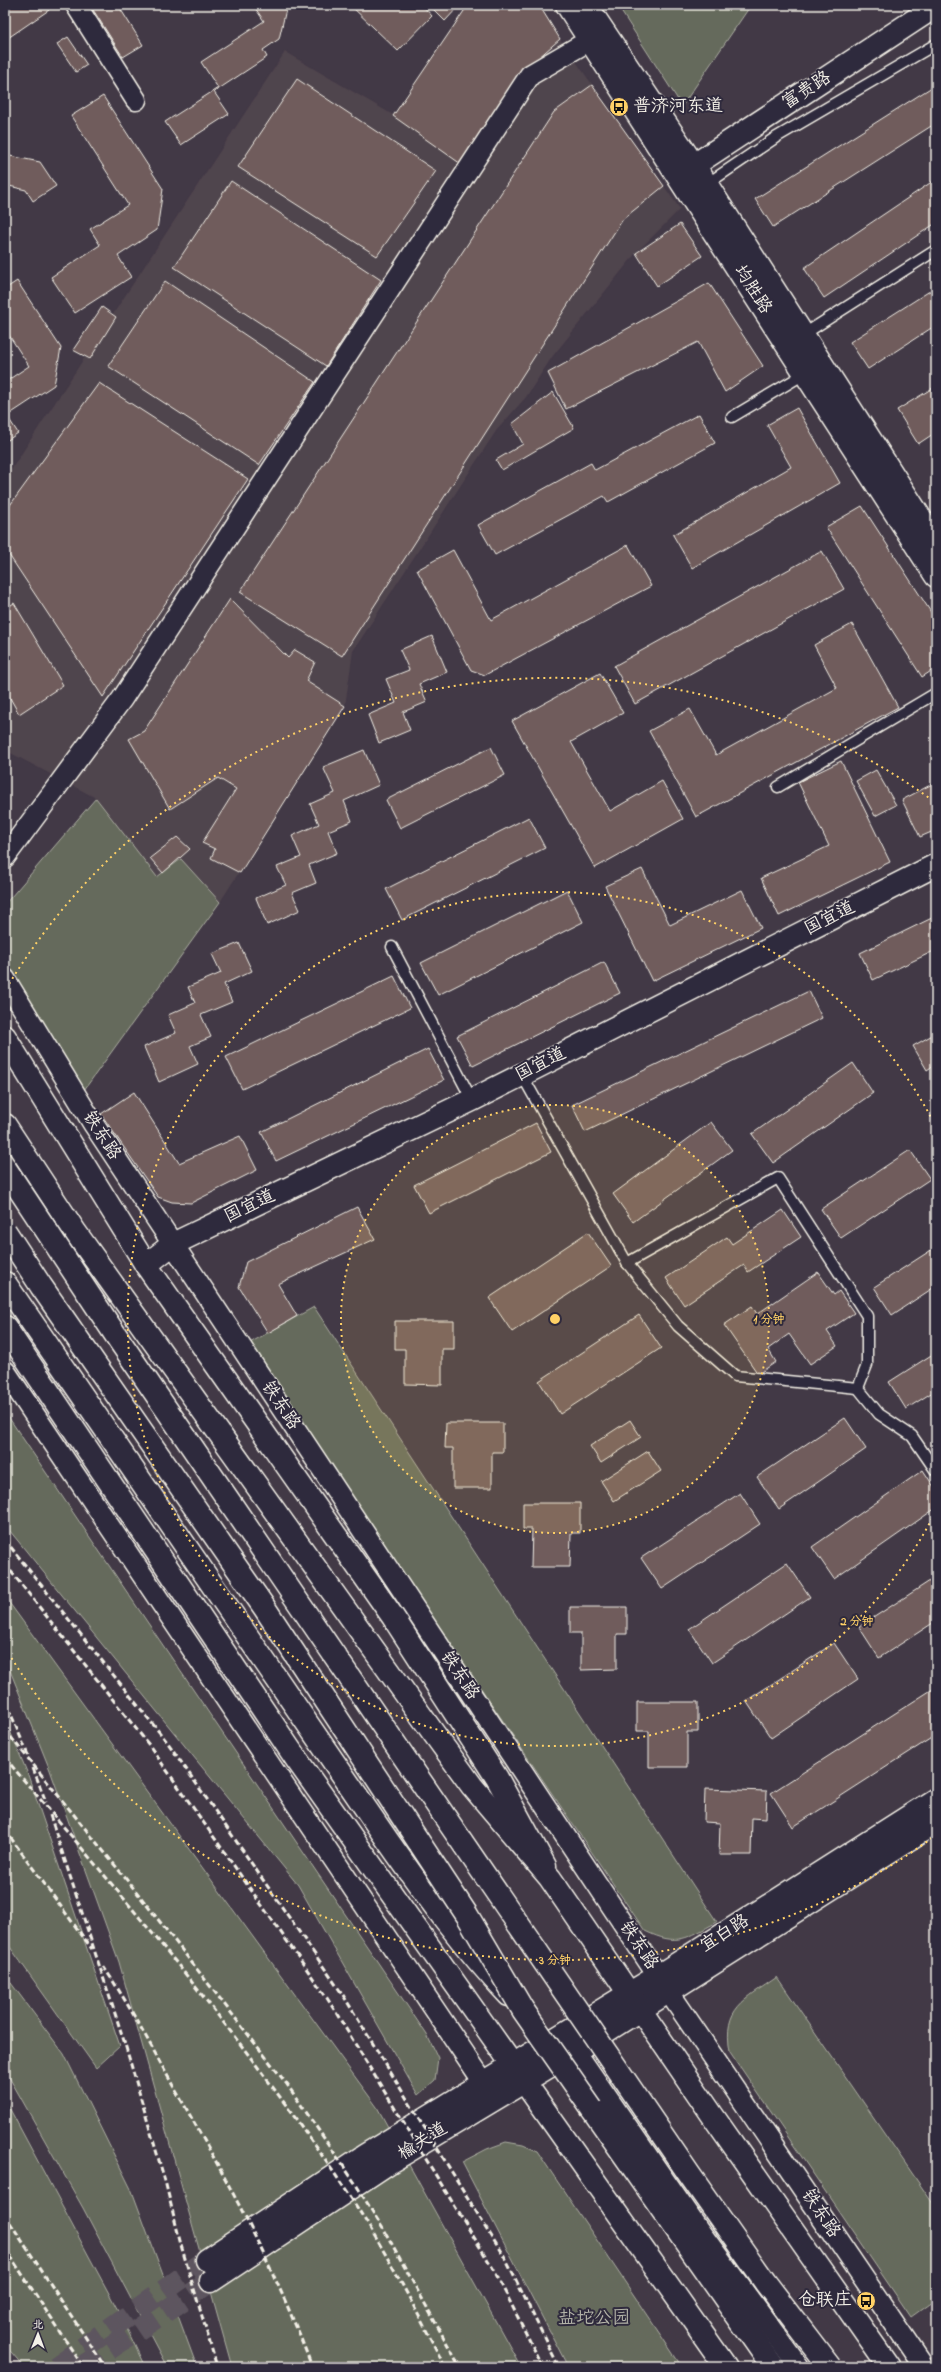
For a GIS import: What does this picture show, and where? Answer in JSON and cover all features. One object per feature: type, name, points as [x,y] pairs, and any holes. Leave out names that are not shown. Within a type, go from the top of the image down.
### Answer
[{"type":"main road","name":"均胜路","points":[[567,5],[590,40],[686,171]]},
{"type":"main road","name":"均胜路","points":[[586,5],[686,171],[795,340],[936,542]]},
{"type":"main road","name":"富贵路","points":[[686,171],[936,6]]},
{"type":"main road","name":"均胜路","points":[[795,340],[806,373],[936,576]]},
{"type":"main road","name":"国宜道","points":[[146,1265],[173,1244],[472,1100],[936,865]]},
{"type":"main road","name":"铁东路","points":[[5,1037],[146,1265],[393,1618],[497,1778],[515,1808],[550,1878],[889,2367]]},
{"type":"main road","points":[[5,1125],[76,1232],[432,1732],[477,1791],[550,1878]]},
{"type":"main road","points":[[5,1168],[124,1346],[684,2168],[765,2282],[830,2367]]},
{"type":"main road","points":[[5,1231],[41,1286],[268,1613],[467,1915],[524,2010],[773,2367]]},
{"type":"main road","points":[[5,1283],[396,1853],[445,1921],[479,1963],[524,2010]]},
{"type":"main road","points":[[5,1327],[297,1760],[726,2367]]},
{"type":"main road","name":"宜白路","points":[[663,1984],[936,1799]]},
{"type":"main road","name":"宜白路","points":[[518,2073],[663,1984],[936,1822]]},
{"type":"main road","name":"榆关道","points":[[207,2260],[364,2156],[489,2090],[518,2073],[575,2051],[635,2001]]},
{"type":"main road","name":"榆关道","points":[[211,2281],[390,2162],[489,2090]]},
{"type":"street","points":[[76,5],[136,100]]},
{"type":"street","points":[[5,857],[122,699],[530,75],[590,40]]},
{"type":"street","name":"铁东路","points":[[5,979],[94,1126],[663,1984],[924,2367]]},
{"type":"street","points":[[5,1371],[489,2090]]},
{"type":"street","points":[[575,2051],[700,2232],[799,2367]]},
{"type":"lane","points":[[698,190],[774,138],[936,44]]},
{"type":"lane","points":[[795,340],[936,250]]},
{"type":"lane","points":[[732,417],[806,373]]},
{"type":"lane","points":[[778,787],[936,693]]},
{"type":"lane","points":[[392,947],[472,1100]]},
{"type":"lane","points":[[522,1074],[627,1263],[678,1326],[735,1376],[858,1388],[879,1414],[912,1436],[936,1470]]},
{"type":"lane","points":[[627,1263],[778,1178],[867,1316],[867,1365],[858,1388]]},
{"type":"shaded area","points":[[468,5],[539,5],[560,39],[680,209],[636,253],[552,357],[526,397],[496,431],[353,651],[345,706],[220,902],[181,859],[157,878],[96,798],[5,750],[5,479],[285,52],[393,115]]},
{"type":"green space","points":[[617,5],[751,5],[682,106]]},
{"type":"green space","points":[[96,798],[157,877],[181,859],[220,902],[84,1090],[5,968],[5,904]]},
{"type":"green space","points":[[314,1307],[717,1922],[690,1936],[674,1939],[666,1939],[645,1931],[248,1344]]},
{"type":"green space","points":[[5,1412],[427,2035],[438,2058],[435,2080],[418,2095],[298,1885],[5,1525]]},
{"type":"green space","points":[[5,1597],[377,2107],[521,2367],[232,2367],[119,1962],[50,1770],[5,1658]]},
{"type":"green space","points":[[5,1719],[27,1772],[120,2046],[96,2068],[5,1940]]},
{"type":"green space","points":[[5,1975],[64,2054],[132,2191],[197,2367],[167,2367],[83,2208],[5,2070]]},
{"type":"green space","points":[[777,1977],[936,2208],[936,2299],[911,2317],[730,2052],[728,2037],[729,2025],[738,2006]]},
{"type":"green space","points":[[5,2100],[120,2314],[145,2367],[24,2367],[5,2345]]},
{"type":"green space","name":"盐坨公园","points":[[506,2142],[523,2145],[537,2151],[682,2367],[568,2367],[462,2162],[487,2149]]},
{"type":"building","points":[[5,5],[46,5],[49,10],[5,40]]},
{"type":"building","points":[[90,5],[118,5],[143,45],[123,57]]},
{"type":"building","points":[[253,5],[287,5],[279,39],[263,50],[267,57],[214,92],[229,114],[181,145],[165,122],[218,88],[201,62],[264,21]]},
{"type":"building","points":[[350,5],[422,5],[432,16],[398,51]]},
{"type":"building","points":[[429,5],[456,5],[458,7],[445,21]]},
{"type":"building","points":[[468,5],[539,5],[560,39],[521,73],[461,164],[393,116]]},
{"type":"building","points":[[68,37],[87,65],[76,72],[57,44]]},
{"type":"building","points":[[297,79],[436,171],[377,256],[238,167]]},
{"type":"building","points":[[592,85],[664,186],[623,219],[342,656],[240,592],[554,112]]},
{"type":"building","points":[[932,87],[936,92],[936,123],[773,227],[755,199]]},
{"type":"building","points":[[103,96],[163,189],[157,230],[118,256],[131,277],[75,313],[51,277],[100,245],[90,229],[128,205],[71,116]]},
{"type":"building","points":[[5,155],[40,162],[56,186],[33,201],[26,190],[5,185]]},
{"type":"building","points":[[936,179],[936,223],[824,298],[804,268]]},
{"type":"building","points":[[231,181],[381,280],[326,366],[174,267]]},
{"type":"building","points":[[680,224],[702,256],[657,286],[636,253]]},
{"type":"building","points":[[17,281],[61,348],[54,385],[7,416],[18,433],[5,442],[5,413],[9,410],[5,403],[5,382],[29,366],[5,329],[5,289]]},
{"type":"building","points":[[165,281],[315,382],[259,465],[108,366]]},
{"type":"building","points":[[709,283],[763,366],[725,392],[698,342],[566,409],[548,373]]},
{"type":"building","points":[[936,287],[936,325],[868,369],[850,342]]},
{"type":"building","points":[[102,307],[116,317],[90,359],[73,350]]},
{"type":"building","points":[[99,383],[248,479],[103,697],[5,549],[5,512]]},
{"type":"building","points":[[936,386],[936,432],[918,444],[897,410]]},
{"type":"building","points":[[553,392],[574,428],[502,470],[496,460],[523,444],[512,424]]},
{"type":"building","points":[[797,408],[840,483],[692,568],[673,535],[791,467],[767,425]]},
{"type":"building","points":[[699,414],[715,443],[608,502],[604,496],[495,555],[478,525],[591,463],[595,470]]},
{"type":"building","points":[[862,506],[936,620],[936,668],[922,677],[826,527]]},
{"type":"building","points":[[628,545],[651,586],[485,675],[471,670],[417,570],[453,550],[491,620]]},
{"type":"building","points":[[822,551],[844,589],[635,704],[614,666]]},
{"type":"building","points":[[230,599],[288,658],[295,650],[315,662],[306,681],[345,706],[240,873],[211,858],[215,849],[202,843],[236,789],[218,778],[170,809],[129,739],[144,731]]},
{"type":"building","points":[[14,603],[63,685],[19,714],[5,689],[5,609]]},
{"type":"building","points":[[852,624],[898,707],[696,817],[649,731],[690,709],[716,755],[837,688],[814,645]]},
{"type":"building","points":[[432,636],[447,672],[419,684],[427,702],[403,712],[410,730],[379,743],[368,715],[396,703],[386,679],[409,670],[400,650]]},
{"type":"building","points":[[600,673],[623,713],[571,742],[610,811],[662,781],[683,819],[595,868],[512,721]]},
{"type":"building","points":[[491,747],[505,775],[400,828],[386,800]]},
{"type":"building","points":[[364,750],[379,785],[344,801],[352,821],[328,831],[337,853],[309,865],[316,883],[292,893],[300,910],[267,925],[256,898],[286,885],[277,867],[301,857],[292,836],[319,824],[310,804],[335,793],[323,767]]},
{"type":"building","points":[[841,761],[890,862],[779,916],[761,878],[829,846],[798,782]]},
{"type":"building","points":[[876,770],[896,805],[875,816],[856,781]]},
{"type":"building","points":[[936,782],[936,830],[920,837],[902,800]]},
{"type":"building","points":[[529,817],[545,848],[402,920],[386,889]]},
{"type":"building","points":[[177,837],[190,849],[163,873],[150,858]]},
{"type":"building","points":[[642,869],[670,925],[742,890],[761,928],[652,981],[605,886]]},
{"type":"building","points":[[567,890],[583,922],[438,995],[421,963]]},
{"type":"building","points":[[936,916],[936,950],[873,980],[860,953]]},
{"type":"building","points":[[239,943],[252,971],[224,984],[232,1002],[201,1015],[211,1037],[190,1046],[198,1064],[159,1082],[144,1047],[176,1033],[168,1015],[195,1003],[188,987],[221,973],[212,954]]},
{"type":"building","points":[[604,962],[620,993],[473,1066],[457,1036]]},
{"type":"building","points":[[394,976],[410,1008],[242,1089],[226,1057]]},
{"type":"building","points":[[809,991],[822,1018],[585,1132],[572,1105]]},
{"type":"building","points":[[936,1033],[936,1064],[927,1070],[913,1046]]},
{"type":"building","points":[[428,1049],[444,1080],[276,1161],[261,1132]]},
{"type":"building","points":[[853,1063],[873,1093],[773,1163],[752,1134]]},
{"type":"building","points":[[134,1092],[179,1163],[240,1136],[257,1170],[191,1203],[172,1202],[158,1197],[101,1114]]},
{"type":"building","points":[[711,1122],[732,1150],[633,1222],[613,1194]]},
{"type":"building","points":[[536,1123],[551,1152],[429,1213],[414,1185]]},
{"type":"building","points":[[910,1150],[930,1179],[841,1238],[821,1209]]},
{"type":"building","points":[[357,1207],[375,1239],[278,1284],[297,1316],[268,1333],[239,1287],[246,1262]]},
{"type":"building","points":[[783,1210],[801,1237],[748,1272],[744,1265],[684,1305],[666,1278],[727,1237],[732,1244]]},
{"type":"building","points":[[588,1232],[611,1266],[512,1332],[489,1298]]},
{"type":"building","points":[[936,1247],[936,1286],[892,1315],[874,1287]]},
{"type":"building","points":[[818,1272],[834,1295],[839,1291],[854,1313],[827,1331],[837,1346],[810,1364],[789,1334],[768,1349],[776,1362],[758,1374],[724,1325],[752,1306],[757,1314]]},
{"type":"building","points":[[639,1315],[661,1348],[560,1414],[539,1381]]},
{"type":"building","points":[[395,1321],[454,1321],[454,1349],[442,1349],[442,1385],[405,1384],[405,1349],[395,1349]]},
{"type":"building","points":[[936,1352],[936,1390],[906,1409],[889,1382]]},
{"type":"building","points":[[845,1418],[866,1449],[779,1509],[757,1477]]},
{"type":"building","points":[[630,1420],[641,1437],[601,1463],[590,1446]]},
{"type":"building","points":[[446,1423],[503,1423],[503,1452],[492,1452],[492,1488],[453,1488],[453,1448],[445,1448]]},
{"type":"building","points":[[648,1451],[661,1471],[614,1501],[601,1481]]},
{"type":"building","points":[[923,1470],[936,1490],[936,1508],[834,1579],[812,1547]]},
{"type":"building","points":[[740,1493],[760,1524],[662,1589],[641,1558]]},
{"type":"building","points":[[523,1503],[580,1503],[580,1533],[571,1533],[570,1567],[531,1567],[532,1529],[523,1529]]},
{"type":"building","points":[[787,1563],[810,1597],[712,1663],[689,1629]]},
{"type":"building","points":[[936,1577],[936,1621],[879,1658],[859,1627]]},
{"type":"building","points":[[570,1607],[627,1607],[627,1634],[617,1634],[617,1669],[581,1670],[581,1633],[570,1633]]},
{"type":"building","points":[[834,1643],[858,1679],[771,1738],[746,1701]]},
{"type":"building","points":[[936,1687],[936,1735],[793,1827],[771,1793]]},
{"type":"building","points":[[637,1702],[698,1702],[698,1732],[687,1732],[687,1767],[649,1767],[649,1731],[637,1731]]},
{"type":"building","points":[[705,1789],[767,1791],[766,1819],[752,1818],[751,1855],[719,1855],[720,1823],[704,1822]]},
{"type":"tunnel","points":[[56,2367],[207,2260]]},
{"type":"tunnel","points":[[82,2367],[211,2281]]},
{"type":"railway","points":[[5,1540],[168,1743],[343,1995],[506,2260],[559,2367]]},
{"type":"railway","points":[[5,1564],[149,1745],[327,1998],[494,2270],[543,2367]]},
{"type":"railway","points":[[5,1700],[28,1755]]},
{"type":"railway","points":[[5,1730],[135,1890],[286,2083],[355,2183],[388,2237],[460,2367]]},
{"type":"railway","points":[[5,1758],[138,1915],[224,2023],[306,2133],[359,2210],[410,2299],[445,2367]]},
{"type":"railway","points":[[33,1768],[46,1802]]},
{"type":"railway","points":[[50,1815],[125,2044],[165,2181],[181,2245],[217,2367]]},
{"type":"railway","points":[[5,1830],[92,1949]]},
{"type":"railway","points":[[103,1966],[139,2024],[230,2187],[282,2294],[312,2367]]},
{"type":"railway","points":[[5,2215],[105,2367]]},
{"type":"railway","points":[[5,2248],[83,2367]]},
{"type":"place","name":"普济河东道","points":[[619,107]]},
{"type":"place","name":"仓联庄","points":[[866,2301]]}]
